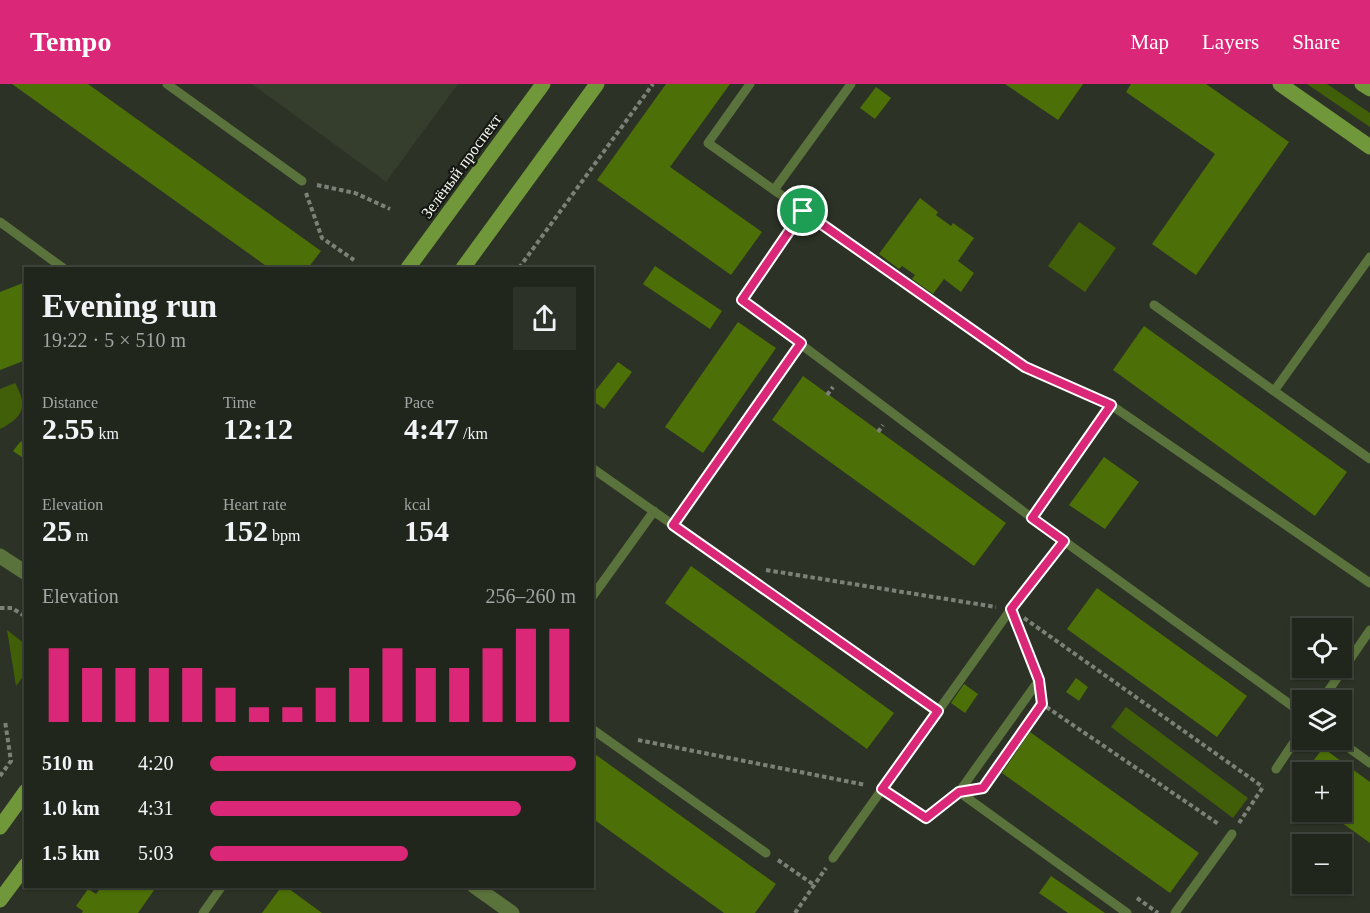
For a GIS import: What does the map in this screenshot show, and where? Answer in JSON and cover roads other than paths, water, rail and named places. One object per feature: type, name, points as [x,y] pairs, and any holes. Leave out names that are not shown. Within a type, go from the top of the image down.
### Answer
[{"type":"main road","name":"Зелёный проспект","points":[[409,267],[543,84]]},
{"type":"main road","points":[[463,267],[597,84]]},
{"type":"main road","points":[[1280,84],[1370,147]]},
{"type":"main road","points":[[1362,84],[1370,89]]},
{"type":"main road","points":[[0,827],[24,794]]},
{"type":"main road","points":[[0,900],[24,868]]},
{"type":"street","points":[[0,556],[24,572]]},
{"type":"street","points":[[477,888],[512,913]]},
{"type":"lane","points":[[167,84],[302,181]]},
{"type":"lane","points":[[750,84],[708,143],[1025,367],[1111,405],[1370,583]]},
{"type":"lane","points":[[774,190],[851,84]]},
{"type":"lane","points":[[803,211],[742,300],[1032,518],[1292,706]]},
{"type":"lane","points":[[0,222],[62,267]]},
{"type":"lane","points":[[1274,392],[1370,257]]},
{"type":"lane","points":[[1154,305],[1370,459]]},
{"type":"lane","points":[[673,525],[801,343]]},
{"type":"lane","points":[[1032,518],[1111,405]]},
{"type":"lane","points":[[594,469],[938,711]]},
{"type":"lane","points":[[594,594],[654,511]]},
{"type":"lane","points":[[833,858],[1011,609],[1064,541]]},
{"type":"lane","points":[[1329,690],[1370,630]]},
{"type":"lane","points":[[1039,680],[959,792],[1127,913]]},
{"type":"lane","points":[[594,730],[766,853]]},
{"type":"lane","points":[[1276,769],[1292,745]]},
{"type":"lane","points":[[1352,750],[1370,762]]},
{"type":"lane","points":[[1175,913],[1232,834]]},
{"type":"lane","points":[[203,913],[221,888]]}]
